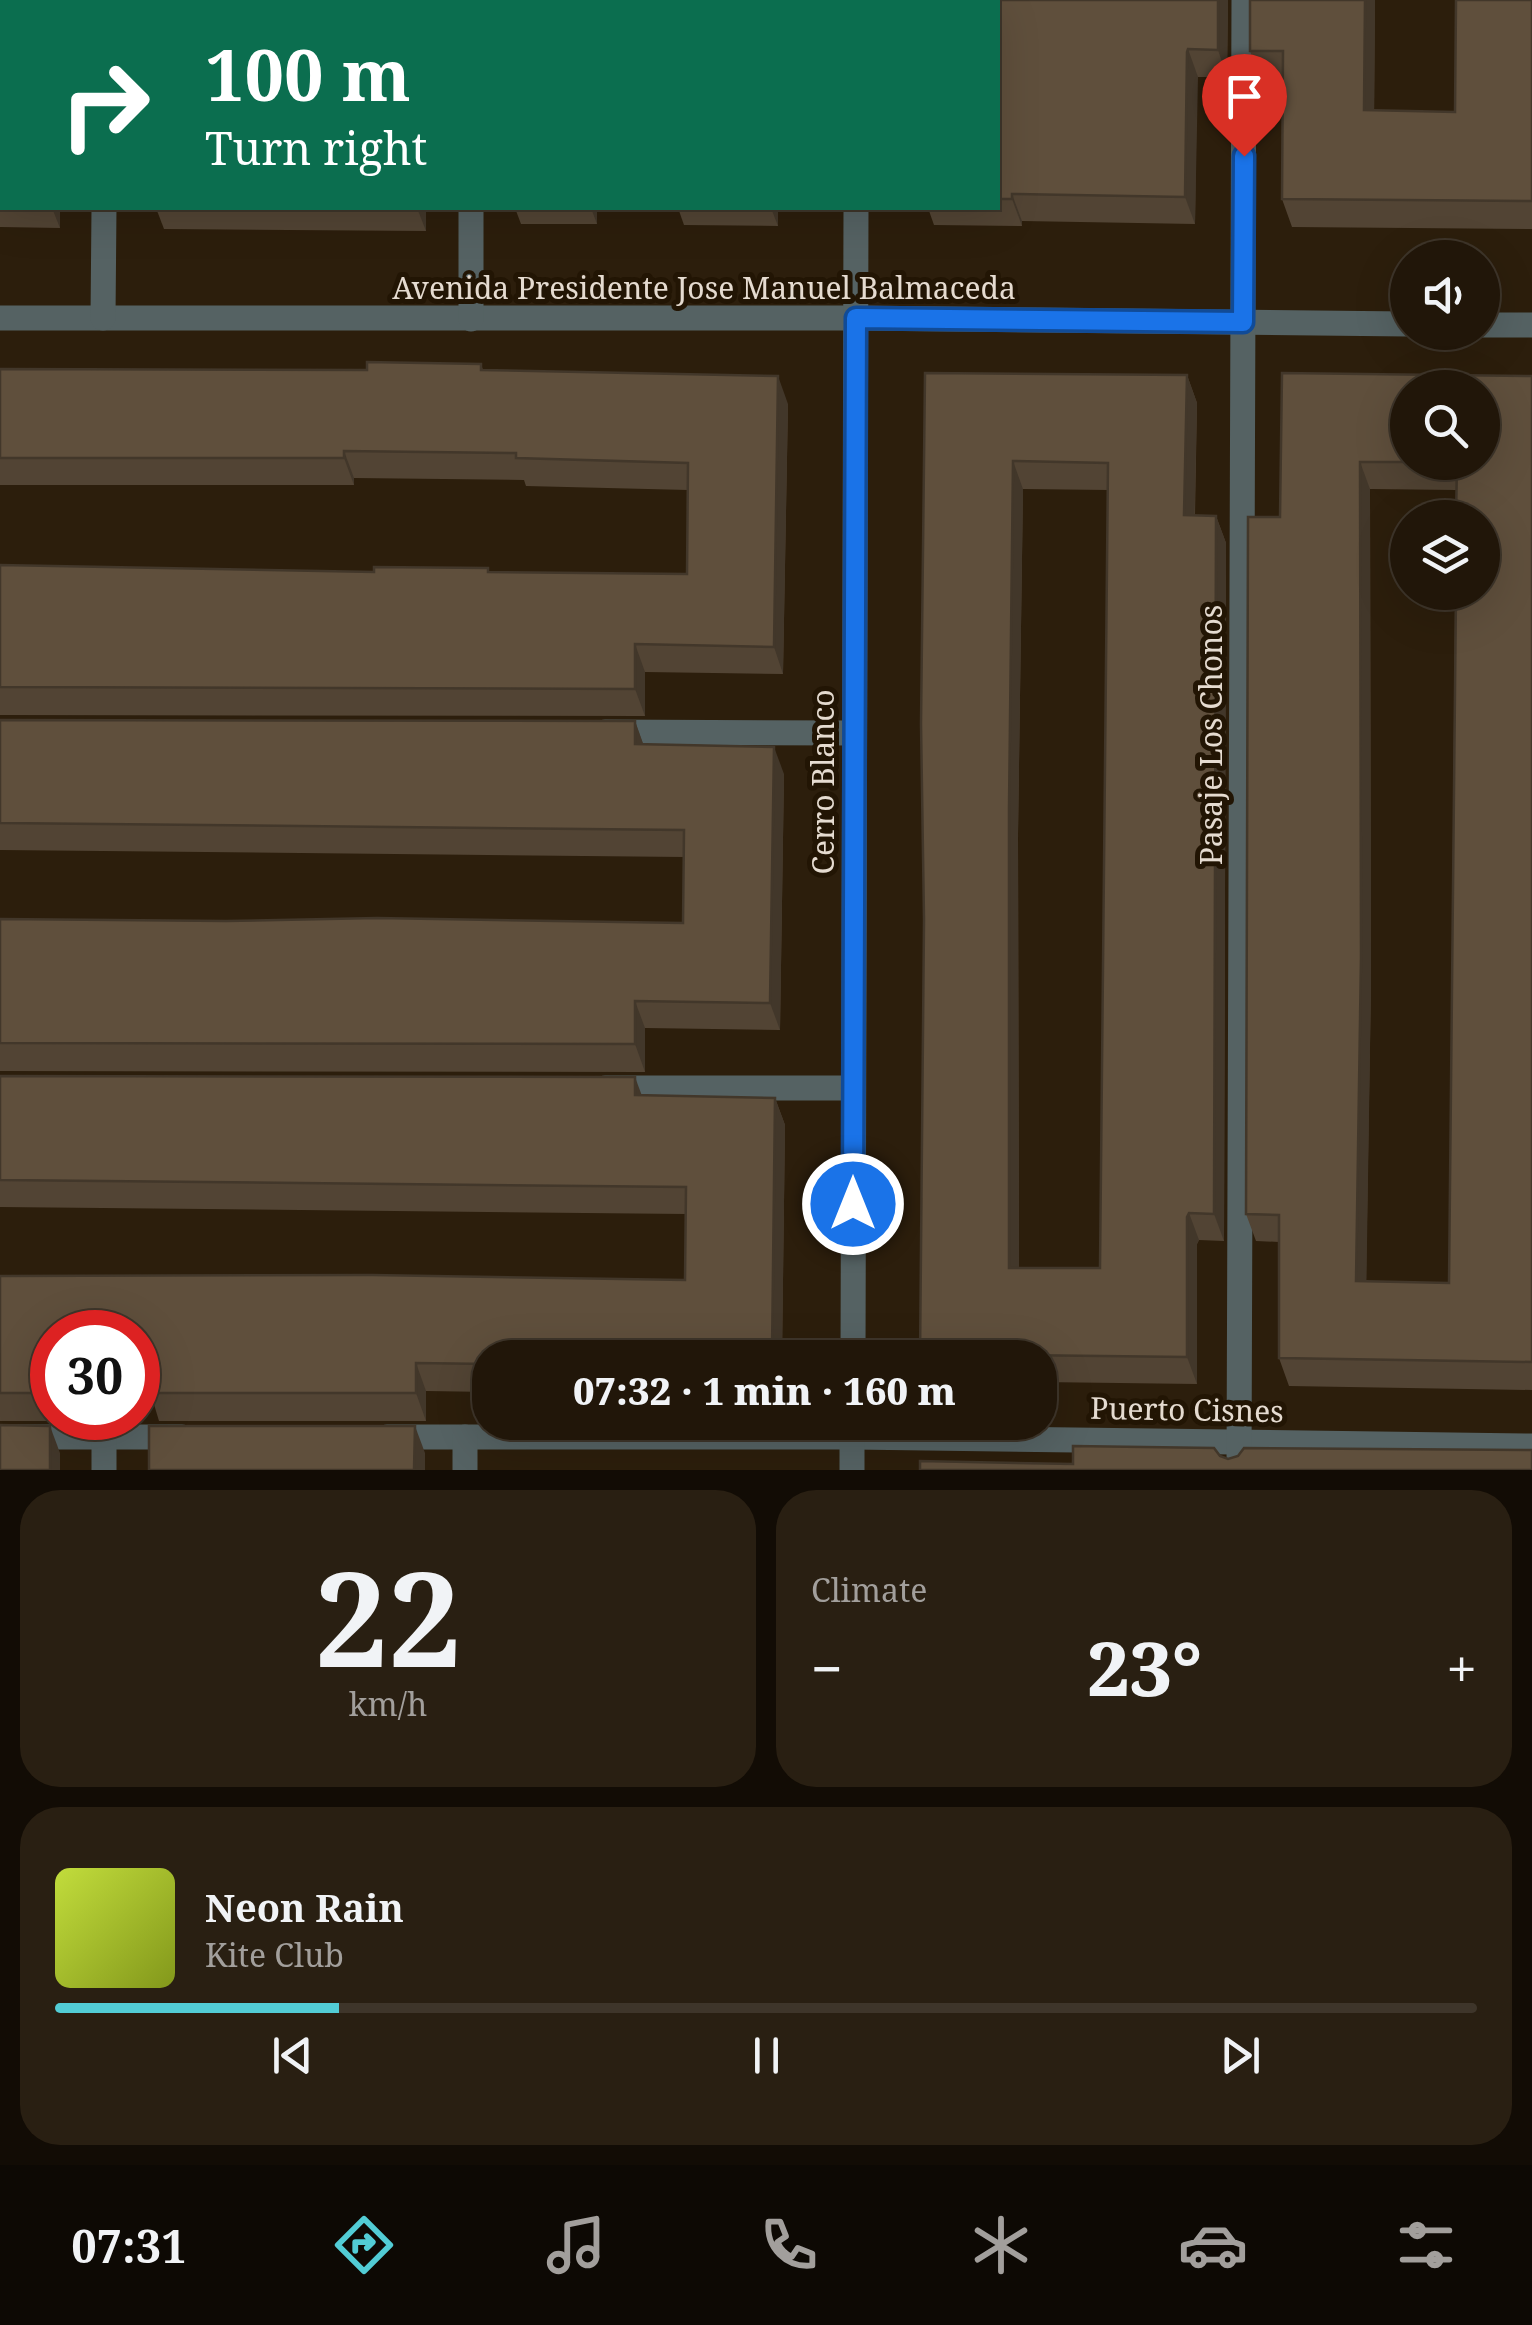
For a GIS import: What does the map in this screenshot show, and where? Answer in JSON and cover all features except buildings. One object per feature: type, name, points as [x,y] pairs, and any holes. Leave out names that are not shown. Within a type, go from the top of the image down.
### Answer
[{"type":"street","name":"Pasaje Los Chonos","points":[[1239,1470],[1244,0]]},
{"type":"street","points":[[103,318],[104,210]]},
{"type":"street","points":[[471,210],[471,318]]},
{"type":"street","name":"Cerro Blanco","points":[[852,1340],[856,210]]},
{"type":"street","name":"Avenida Presidente Jose Manuel Balmaceda","points":[[0,318],[856,318],[1390,324]]},
{"type":"street","points":[[1500,325],[1532,326]]},
{"type":"street","points":[[570,732],[854,733]]},
{"type":"street","points":[[586,1088],[854,1088]]},
{"type":"street","points":[[0,1437],[30,1437]]},
{"type":"street","points":[[160,1437],[198,1437]]},
{"type":"street","name":"Puerto Cisnes","points":[[370,1437],[472,1437]]},
{"type":"street","points":[[465,1437],[465,1470]]},
{"type":"street","name":"Puerto Cisnes","points":[[1057,1437],[1532,1446]]},
{"type":"street","points":[[104,1440],[104,1470]]},
{"type":"street","points":[[852,1440],[852,1470]]},
{"type":"route","points":[[853,1204],[856,318],[1243,322],[1244,156]]}]
